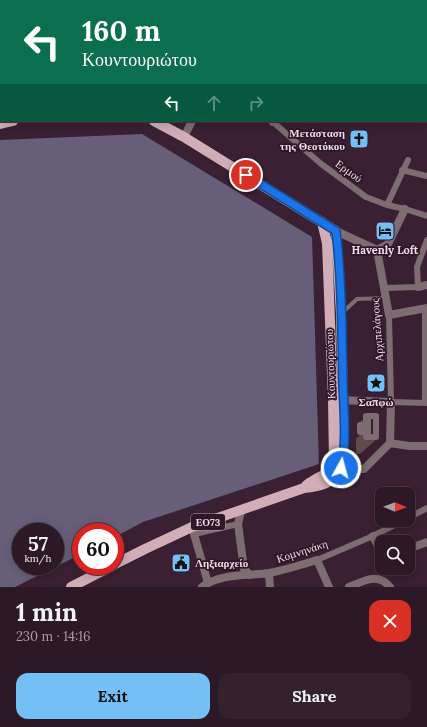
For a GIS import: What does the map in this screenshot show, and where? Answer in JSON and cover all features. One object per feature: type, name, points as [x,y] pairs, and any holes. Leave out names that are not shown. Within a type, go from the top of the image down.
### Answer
[{"type":"main road","points":[[156,122],[184,137],[336,231]]},
{"type":"main road","name":"Κουντουριώτου","points":[[124,560],[145,549],[241,511],[304,488],[323,485],[335,477],[341,468],[344,457],[338,400],[327,242],[322,222]]},
{"type":"main road","name":"Κουντουριώτου","points":[[304,488],[310,482],[325,475],[333,466],[334,461],[341,314],[336,231]]},
{"type":"main road","points":[[71,587],[94,575]]},
{"type":"street","points":[[184,137],[192,122]]},
{"type":"street","name":"Ερμού","points":[[274,122],[320,164],[366,197],[387,205],[427,216]]},
{"type":"street","points":[[387,205],[402,170],[408,160]]},
{"type":"street","points":[[402,170],[427,176]]},
{"type":"street","points":[[336,231],[377,250],[388,244],[405,209]]},
{"type":"street","points":[[418,287],[417,267],[427,240]]},
{"type":"street","name":"Αρχιπελάγους","points":[[377,250],[389,315],[391,402],[390,443]]},
{"type":"street","points":[[385,288],[418,287],[427,284]]},
{"type":"street","points":[[338,400],[426,403],[426,308],[389,315]]},
{"type":"street","points":[[341,468],[364,469],[390,443],[409,446],[427,446]]},
{"type":"street","points":[[415,514],[427,508]]},
{"type":"street","points":[[241,511],[238,524],[244,569],[250,575]]},
{"type":"street","points":[[205,585],[193,531],[238,524]]},
{"type":"street","name":"Κομνηνάκη","points":[[205,585],[228,577],[269,573],[317,560],[390,527]]},
{"type":"street","points":[[373,536],[375,540]]},
{"type":"street","points":[[415,546],[427,542]]},
{"type":"street","points":[[317,560],[329,587]]},
{"type":"street","points":[[269,573],[270,587]]},
{"type":"street","points":[[349,587],[368,578],[375,578],[387,583],[390,587]]},
{"type":"lane","points":[[341,314],[357,299],[386,298]]},
{"type":"shaded area","points":[[142,134],[312,237],[319,464],[143,522],[124,532],[124,523],[72,523],[72,558],[64,562],[64,523],[12,523],[12,575],[39,575],[15,587],[0,587],[0,140]]},
{"type":"shaded area","points":[[364,414],[379,414],[379,423],[376,424],[377,416],[366,416],[368,433],[376,437],[376,428],[379,428],[379,437],[360,454],[356,454],[356,439],[360,435],[361,420],[364,420]]},
{"type":"place","name":"Μετάσταση της Θεοτόκου","points":[[359,139]]},
{"type":"place","name":"Havenly Loft","points":[[385,231]]},
{"type":"place","name":"Σαπφώ","points":[[376,383]]},
{"type":"place","name":"Ληξιαρχείο","points":[[181,563]]},
{"type":"route","points":[[246,175],[336,231],[338,246],[344,412],[344,457],[341,468]]}]
